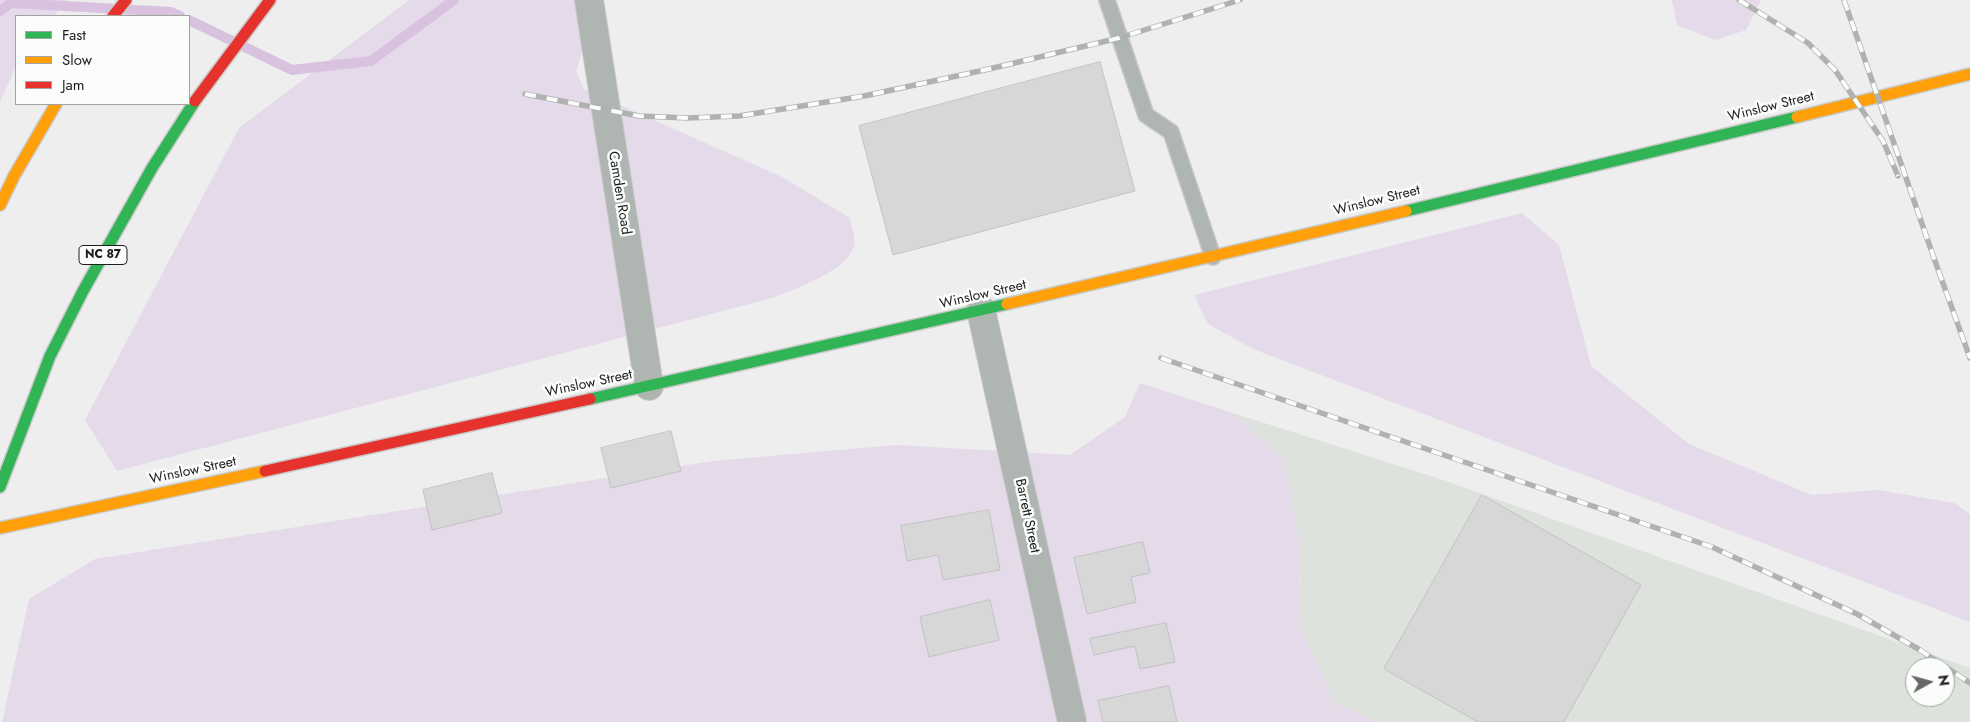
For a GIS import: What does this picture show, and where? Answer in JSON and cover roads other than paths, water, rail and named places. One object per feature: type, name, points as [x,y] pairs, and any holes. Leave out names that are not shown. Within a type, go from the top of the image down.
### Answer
[{"type":"main road","points":[[115,15],[126,0]]},
{"type":"main road","name":"NC 87","points":[[0,487],[50,356],[83,291],[152,168],[202,92],[270,0]]},
{"type":"main road","name":"Winslow Street","points":[[0,528],[649,386],[1213,257],[1970,74]]},
{"type":"main road","points":[[0,205],[14,176],[55,105]]},
{"type":"street","name":"Camden Road","points":[[589,0],[649,386]]},
{"type":"street","name":"Barrett Street","points":[[981,310],[1072,722]]},
{"type":"lane","points":[[1107,0],[1146,115],[1171,132],[1213,257]]},
{"type":"waterway","points":[[190,20],[292,70],[371,61],[454,0]]},
{"type":"waterway","points":[[0,11],[11,3],[171,12],[178,15]]},
{"type":"railway","points":[[525,94],[639,116],[688,118],[739,116],[864,96],[989,69],[1119,38],[1240,0]]},
{"type":"railway","points":[[1739,0],[1808,43],[1835,70],[1883,141],[1898,176]]},
{"type":"railway","points":[[1844,0],[1970,358]]},
{"type":"railway","points":[[1161,358],[1712,547],[1857,614],[1920,650],[1970,683]]}]
